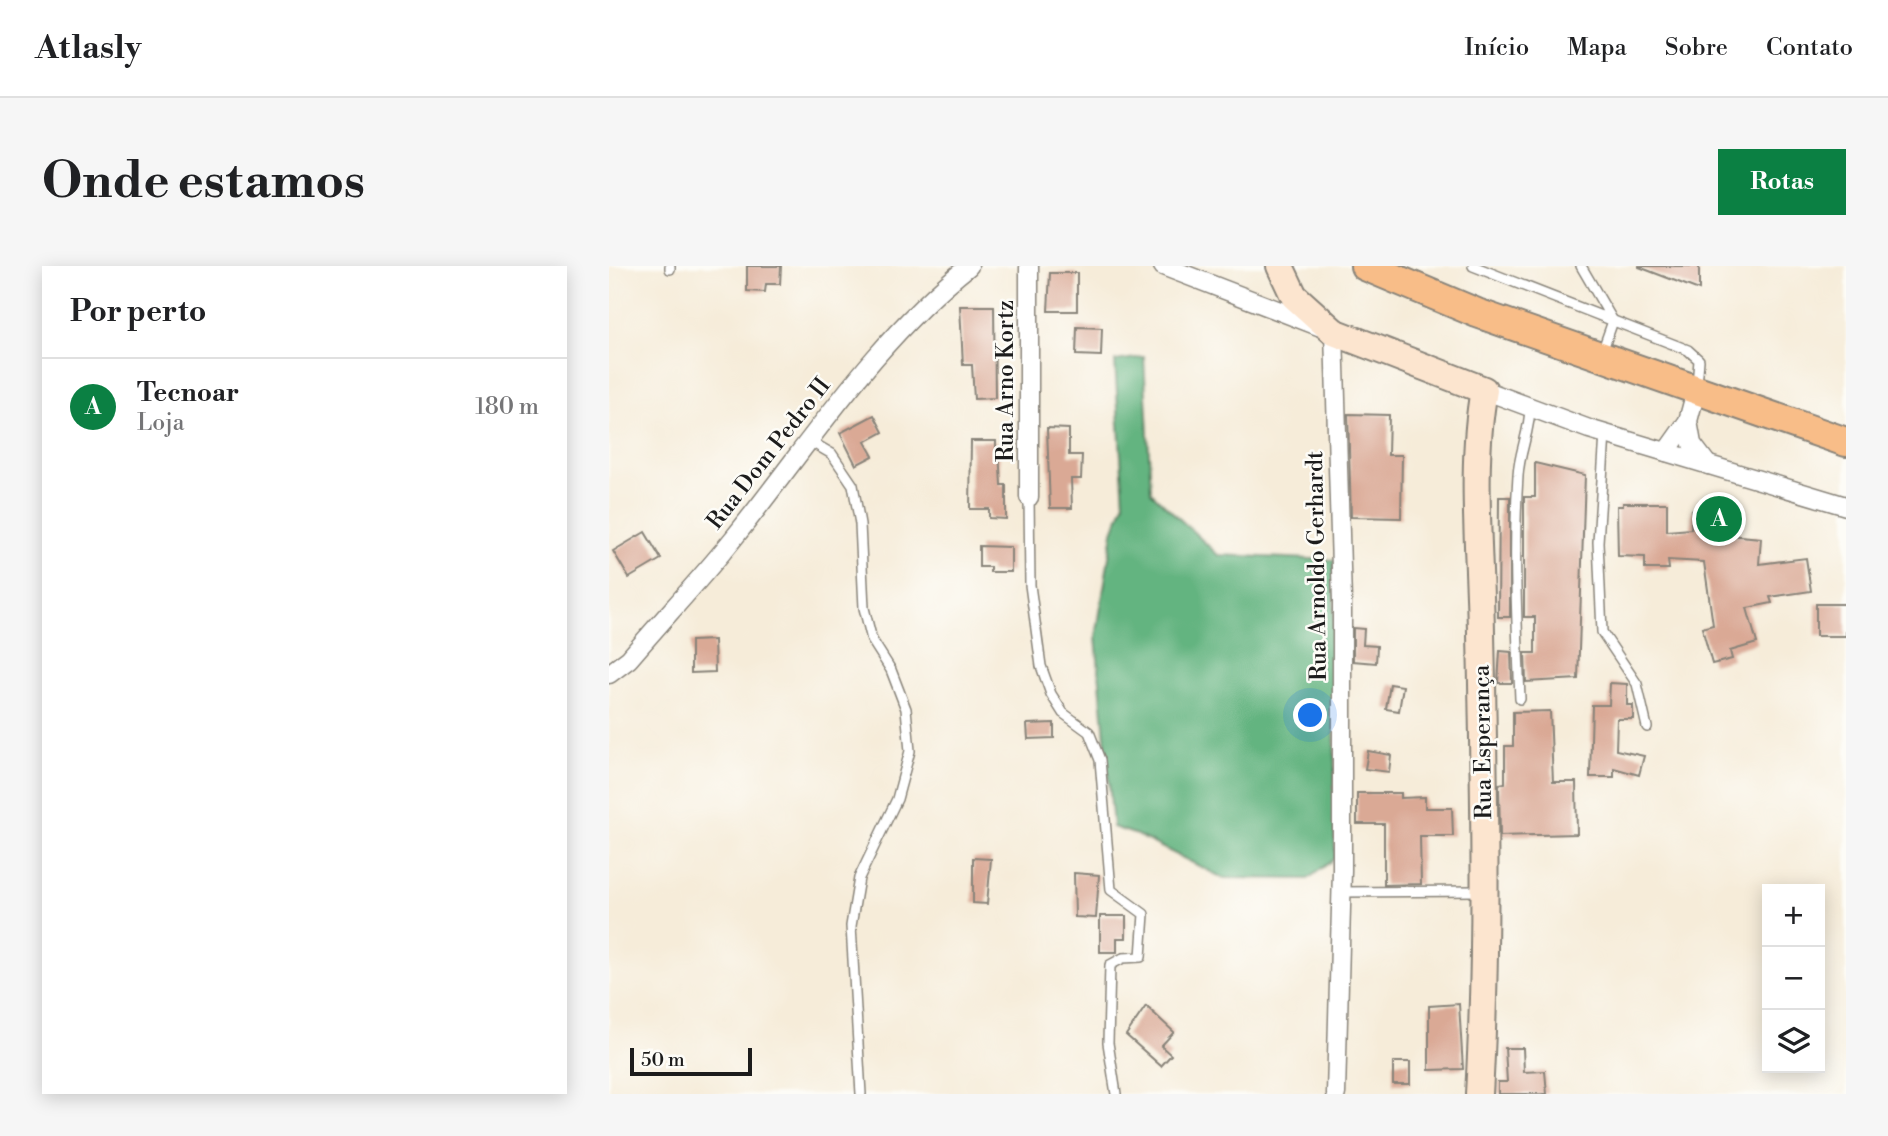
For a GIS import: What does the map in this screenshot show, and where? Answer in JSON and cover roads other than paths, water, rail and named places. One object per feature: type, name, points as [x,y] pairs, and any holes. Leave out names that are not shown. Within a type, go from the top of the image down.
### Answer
[{"type":"main road","points":[[1365,266],[1477,313],[1846,442]]},
{"type":"street","name":"Rua Dom Pedro II","points":[[609,674],[629,659],[733,539],[808,440],[906,321],[969,266]]},
{"type":"street","name":"Rua Arno Kortz","points":[[1029,266],[1029,497]]},
{"type":"street","points":[[1163,266],[1605,434],[1846,506]]},
{"type":"street","points":[[1189,278],[1205,266]]},
{"type":"street","points":[[1280,266],[1294,296],[1335,332]]},
{"type":"street","name":"Rua Arnoldo Gerhardt","points":[[1335,332],[1342,601],[1342,892],[1336,1094]]},
{"type":"street","name":"Rua Esperança","points":[[1479,1094],[1483,891],[1478,526],[1480,415],[1484,390]]},
{"type":"street","points":[[1666,452],[1688,421],[1696,391]]},
{"type":"street","points":[[1688,421],[1692,444],[1708,464]]},
{"type":"lane","points":[[1473,266],[1688,350],[1699,360],[1696,391]]},
{"type":"lane","points":[[1581,266],[1613,321]]},
{"type":"lane","points":[[1600,357],[1613,321]]},
{"type":"lane","points":[[1520,699],[1516,593],[1518,473],[1530,426],[1530,407]]},
{"type":"lane","points":[[1605,434],[1598,542],[1602,632],[1637,684],[1647,727]]},
{"type":"lane","points":[[808,440],[832,454],[853,485],[860,524],[863,608],[872,640],[891,670],[906,709],[910,751],[897,799],[859,878],[851,926],[861,1094]]},
{"type":"lane","points":[[1029,497],[1030,585],[1041,666],[1051,694],[1063,713],[1089,732],[1100,760],[1111,890],[1144,914],[1140,957],[1123,958],[1110,965],[1108,1043],[1117,1094]]},
{"type":"lane","points":[[1342,892],[1483,891]]},
{"type":"place","name":"Tecnoar","points":[[1719,519]]}]
